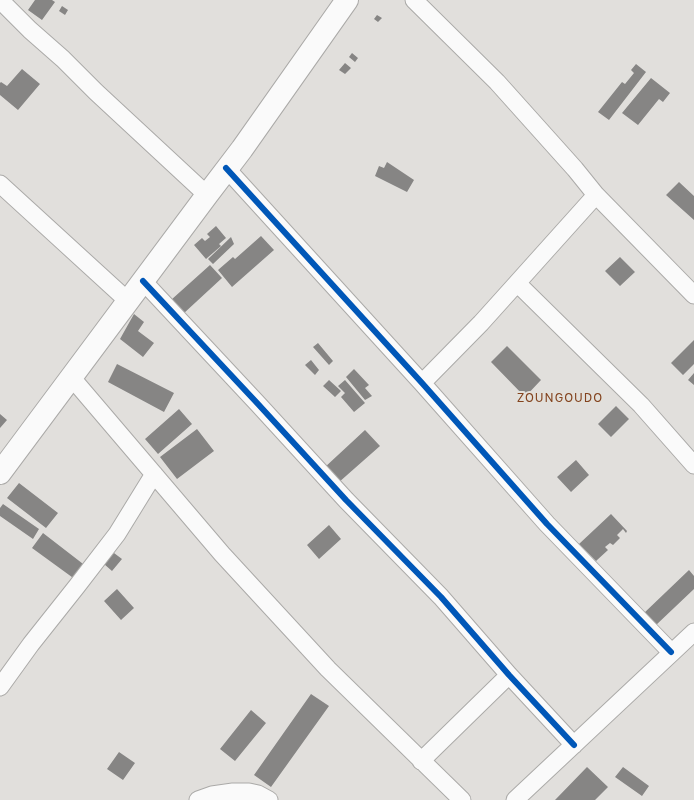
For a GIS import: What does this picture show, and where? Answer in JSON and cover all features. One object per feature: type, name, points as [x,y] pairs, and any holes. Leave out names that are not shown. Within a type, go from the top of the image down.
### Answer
[{"type":"main road","points":[[0,473],[72,378],[226,168],[242,149],[347,0]]},
{"type":"street","points":[[0,0],[30,30],[63,59],[96,92],[207,195]]},
{"type":"street","points":[[414,0],[497,82],[575,169],[596,195],[694,295]]},
{"type":"street","points":[[226,168],[422,382],[547,524],[671,652]]},
{"type":"street","points":[[0,184],[128,301]]},
{"type":"street","points":[[422,382],[518,283],[596,195]]},
{"type":"street","points":[[143,281],[346,500],[440,597],[509,675],[574,744]]},
{"type":"street","points":[[518,283],[641,405],[694,465]]},
{"type":"street","points":[[72,378],[222,554],[328,669],[421,761],[452,797]]},
{"type":"street","points":[[0,687],[31,644],[117,534],[154,474]]},
{"type":"street","points":[[515,800],[694,632]]},
{"type":"street","points":[[421,761],[509,675]]},
{"type":"street","points":[[198,800],[212,795],[233,792],[249,792],[258,794],[268,800]]},
{"type":"building","points":[[35,0],[52,0],[55,2],[42,20],[28,10]]},
{"type":"building","points":[[62,6],[68,10],[65,15],[59,11]]},
{"type":"building","points":[[377,15],[382,18],[378,22],[374,19]]},
{"type":"building","points":[[352,53],[358,58],[355,62],[349,57]]},
{"type":"building","points":[[345,63],[351,68],[345,74],[339,70]]},
{"type":"building","points":[[636,64],[646,72],[609,120],[598,112],[622,82],[625,84],[634,73],[631,70]]},
{"type":"building","points":[[22,69],[40,84],[18,110],[0,95],[0,83],[1,82],[7,86]]},
{"type":"building","points":[[651,78],[670,93],[663,102],[659,99],[638,125],[622,113]]},
{"type":"building","points":[[387,162],[414,180],[407,192],[375,176],[379,166],[384,168]]},
{"type":"building","points":[[679,182],[694,196],[694,220],[666,195]]},
{"type":"building","points":[[216,226],[226,238],[219,244],[221,246],[206,259],[194,245],[202,238],[205,241],[210,237],[207,234]]},
{"type":"building","points":[[261,236],[274,250],[232,287],[218,270],[233,257],[235,259]]},
{"type":"building","points":[[231,237],[234,244],[213,264],[208,259]]},
{"type":"building","points":[[620,257],[635,272],[620,286],[605,271]]},
{"type":"building","points":[[210,265],[222,278],[183,314],[171,300]]},
{"type":"building","points":[[134,314],[144,322],[138,331],[154,343],[143,357],[120,339]]},
{"type":"building","points":[[694,340],[694,364],[683,375],[671,363]]},
{"type":"building","points":[[318,343],[333,361],[329,365],[313,347]]},
{"type":"building","points":[[507,346],[541,380],[525,397],[491,362]]},
{"type":"building","points":[[311,360],[319,370],[315,375],[305,365]]},
{"type":"building","points":[[117,364],[174,393],[164,412],[108,382]]},
{"type":"building","points":[[354,369],[369,385],[365,388],[372,396],[365,400],[346,377]]},
{"type":"building","points":[[694,373],[694,385],[688,380]]},
{"type":"building","points":[[329,380],[341,391],[335,397],[323,386]]},
{"type":"building","points":[[345,380],[365,403],[354,412],[341,397],[345,393],[338,386]]},
{"type":"building","points":[[616,406],[629,419],[611,437],[598,424]]},
{"type":"building","points":[[179,409],[192,424],[158,454],[145,439]]},
{"type":"building","points":[[0,414],[7,420],[0,428]]},
{"type":"building","points":[[197,429],[214,451],[177,479],[160,457]]},
{"type":"building","points":[[365,430],[380,446],[338,483],[324,468]]},
{"type":"building","points":[[576,460],[589,475],[571,492],[557,477]]},
{"type":"building","points":[[19,483],[58,513],[46,528],[7,498]]},
{"type":"building","points":[[3,504],[39,529],[33,539],[0,516],[0,508]]},
{"type":"building","points":[[611,514],[627,531],[626,533],[623,529],[617,535],[620,538],[613,545],[610,543],[605,547],[608,550],[596,561],[579,544]]},
{"type":"building","points":[[329,525],[341,539],[319,559],[307,545]]},
{"type":"building","points":[[43,533],[87,567],[76,580],[32,548]]},
{"type":"building","points":[[114,553],[122,559],[112,571],[104,564]]},
{"type":"building","points":[[689,570],[694,576],[694,589],[655,626],[643,614]]},
{"type":"building","points":[[117,589],[134,608],[121,620],[104,601]]},
{"type":"building","points":[[311,694],[329,706],[271,787],[254,775]]},
{"type":"building","points":[[251,710],[266,723],[235,761],[220,749]]},
{"type":"building","points":[[119,752],[135,763],[123,780],[107,769]]},
{"type":"building","points":[[587,767],[608,787],[595,800],[555,800]]},
{"type":"building","points":[[623,767],[649,786],[642,796],[615,777]]},
{"type":"cycle path","points":[[226,168],[422,383],[547,524],[671,652]]},
{"type":"cycle path","points":[[143,281],[346,500],[441,597],[509,675],[574,745]]},
{"type":"district","name":"ZOUNGOUDO","points":[[560,398]]}]
